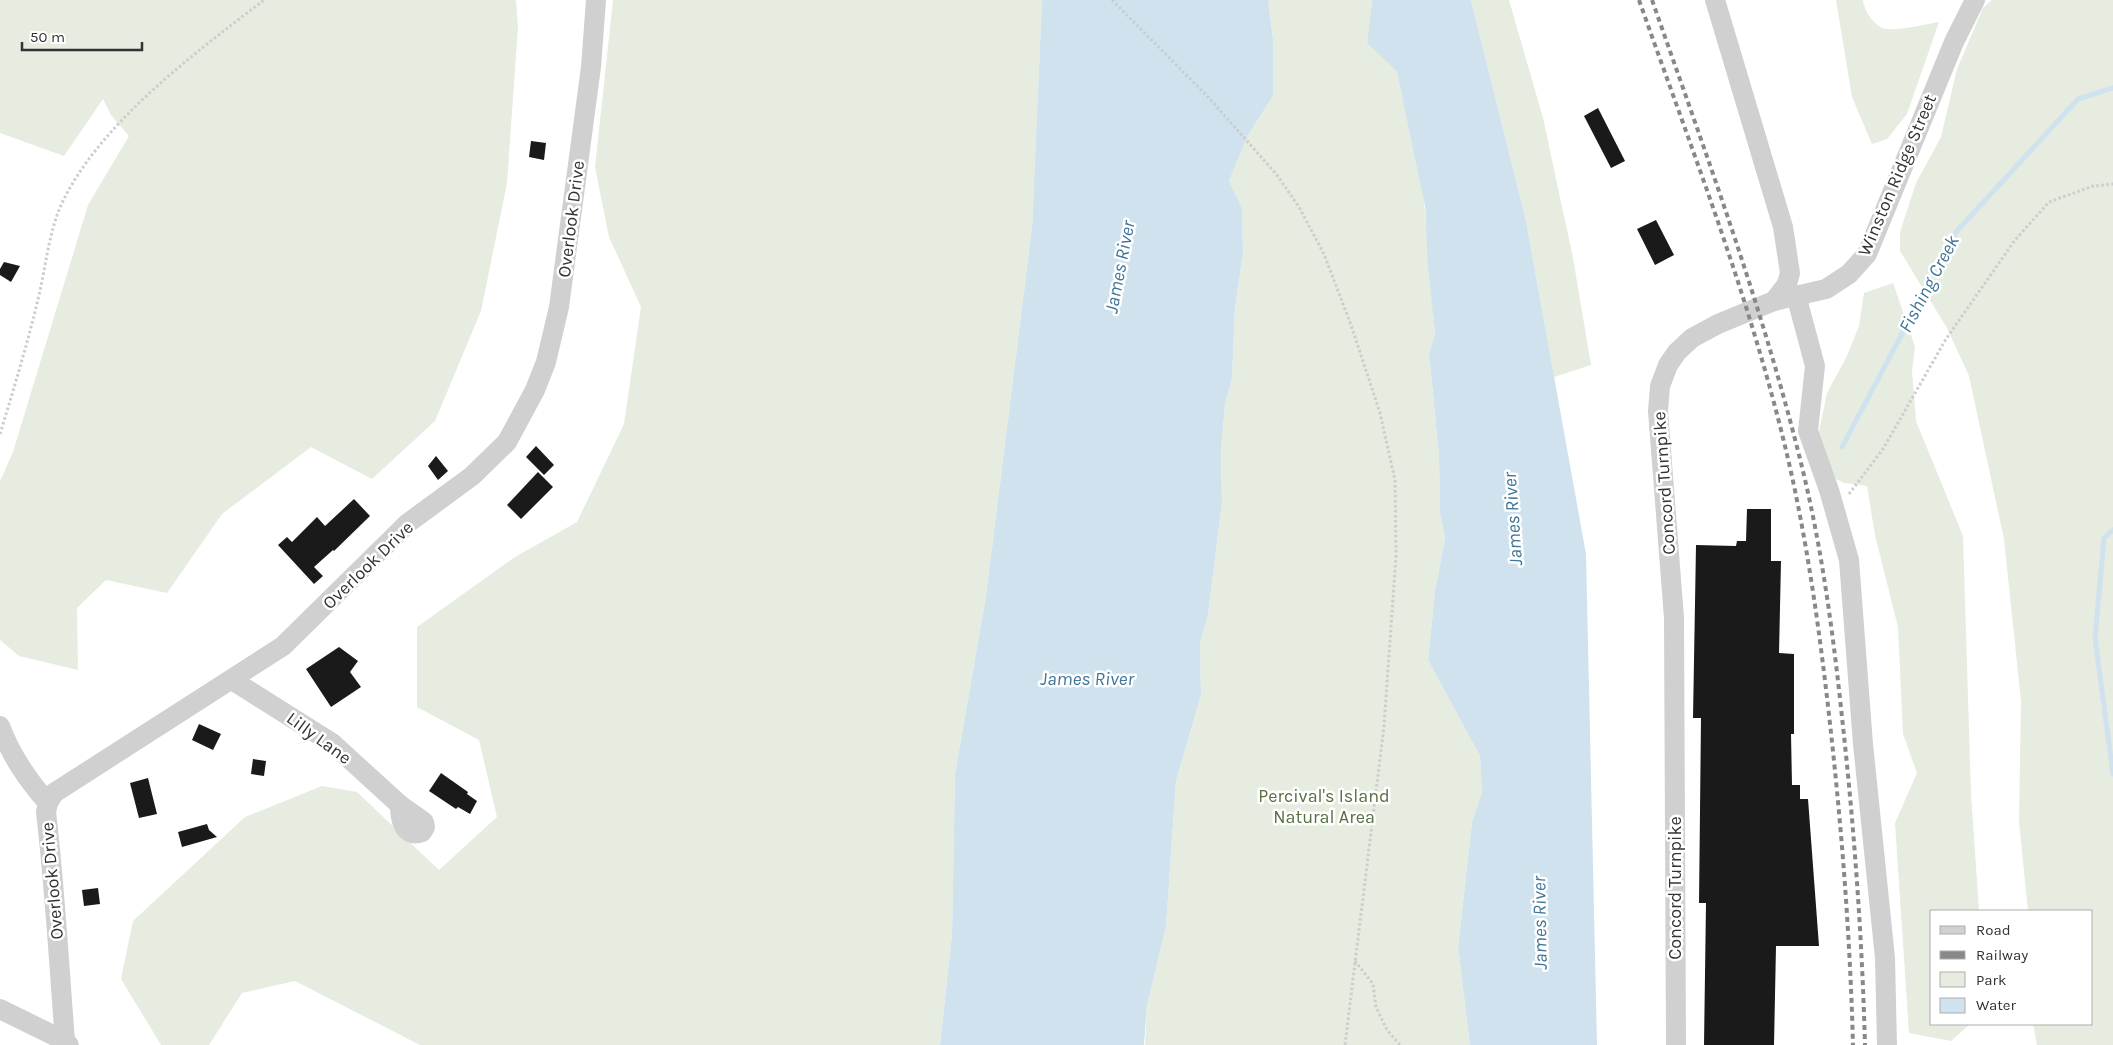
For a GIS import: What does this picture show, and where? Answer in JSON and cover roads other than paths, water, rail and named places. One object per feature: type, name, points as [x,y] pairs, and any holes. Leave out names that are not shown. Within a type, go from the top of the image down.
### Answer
[{"type":"street","name":"Overlook Drive","points":[[67,1043],[56,934],[55,885],[46,812],[48,803],[54,793],[283,646],[408,524],[472,476],[507,442],[522,416],[546,362],[559,307],[592,67],[596,0]]},
{"type":"street","points":[[1715,0],[1783,227],[1790,273],[1786,284],[1774,301]]},
{"type":"street","name":"Winston Ridge Street","points":[[1774,301],[1826,288],[1849,274],[1867,254],[1954,42],[1975,0]]},
{"type":"street","points":[[1796,295],[1815,366],[1808,431],[1849,560],[1863,744],[1885,958],[1887,1045]]},
{"type":"street","name":"Concord Turnpike","points":[[1676,1045],[1674,618],[1658,420],[1660,386],[1668,365],[1677,352],[1692,338],[1718,324],[1774,301]]},
{"type":"street","name":"Lilly Lane","points":[[232,680],[332,743],[400,805]]},
{"type":"street","points":[[0,726],[14,758],[29,782],[48,803]]},
{"type":"street","points":[[0,1009],[67,1043]]},
{"type":"water","name":"James River","points":[[1042,0],[1268,0],[1273,39],[1273,96],[1248,135],[1229,181],[1242,208],[1243,253],[1235,308],[1232,378],[1225,405],[1221,451],[1222,503],[1208,615],[1200,643],[1201,695],[1176,781],[1166,927],[1147,1005],[1144,1045],[940,1045],[952,934],[955,774],[986,596],[1032,228]]},
{"type":"water","name":"James River","points":[[1372,0],[1471,0],[1526,221],[1586,554],[1597,1045],[1470,1045],[1458,947],[1472,822],[1482,792],[1480,756],[1428,660],[1435,591],[1445,538],[1440,513],[1439,456],[1429,353],[1435,334],[1428,266],[1425,206],[1397,72],[1367,43]]},
{"type":"waterway","name":"Fishing Creek","points":[[1842,447],[1956,232],[2078,99],[2113,88]]},
{"type":"waterway","name":"Fishing Creek","points":[[2113,530],[2104,538],[2095,638],[2113,774]]},
{"type":"railway","points":[[1639,0],[1742,293],[1776,412],[1797,501],[1817,618],[1833,748],[1847,918],[1853,1045]]},
{"type":"railway","points":[[1652,0],[1752,290],[1787,408],[1809,498],[1821,560],[1839,686],[1860,922],[1865,1045]]},
{"type":"park label","name":"Percival's Island Natural Area","points":[[1324,806]]}]
